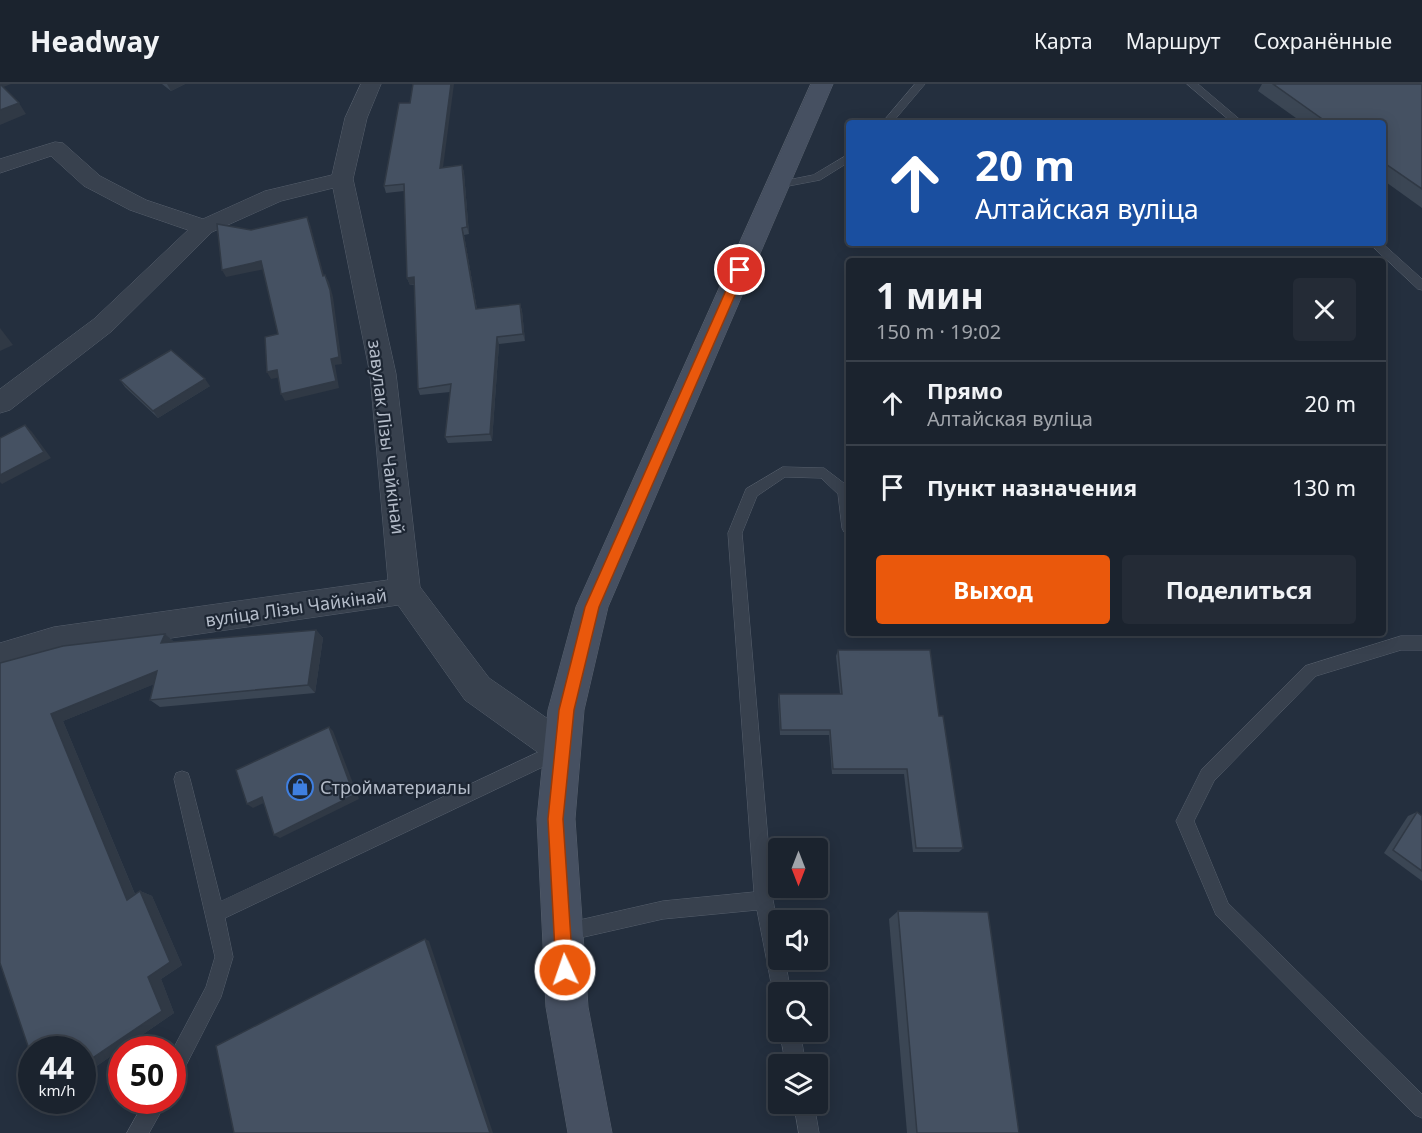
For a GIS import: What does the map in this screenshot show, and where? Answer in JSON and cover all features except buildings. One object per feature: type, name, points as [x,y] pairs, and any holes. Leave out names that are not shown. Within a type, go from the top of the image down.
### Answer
[{"type":"main road","points":[[590,1133],[567,1007],[562,933],[556,819],[566,710],[592,607],[822,84]]},
{"type":"street","name":"завулак Лізы Чайкінай","points":[[371,84],[356,118],[342,179],[383,375],[405,591]]},
{"type":"street","points":[[0,166],[55,148],[92,181],[138,205],[204,227]]},
{"type":"street","points":[[0,403],[103,325],[204,227],[273,196],[342,179]]},
{"type":"street","name":"вуліца Лізы Чайкінай","points":[[0,658],[54,641],[405,591],[477,689],[562,749]]},
{"type":"lane","points":[[890,120],[920,84]]},
{"type":"lane","points":[[1194,84],[1236,120]]},
{"type":"lane","points":[[778,185],[816,178],[846,159]]},
{"type":"lane","points":[[1378,246],[1422,286]]},
{"type":"lane","points":[[780,982],[764,900],[735,533],[751,493],[783,472],[824,473],[845,492],[846,501]]},
{"type":"lane","points":[[1422,643],[1401,643],[1311,671],[1208,775],[1185,821],[1222,909],[1422,1107]]},
{"type":"lane","points":[[215,913],[562,749]]},
{"type":"lane","points":[[182,779],[224,957],[214,990],[186,1045]]},
{"type":"lane","points":[[562,933],[663,910],[764,900]]},
{"type":"lane","points":[[137,1133],[149,1114]]},
{"type":"lane","points":[[806,1114],[809,1133]]},
{"type":"place","name":"Стройматериалы","points":[[300,787]]},
{"type":"route","points":[[565,970],[556,819],[566,710],[592,607],[740,270]]}]
